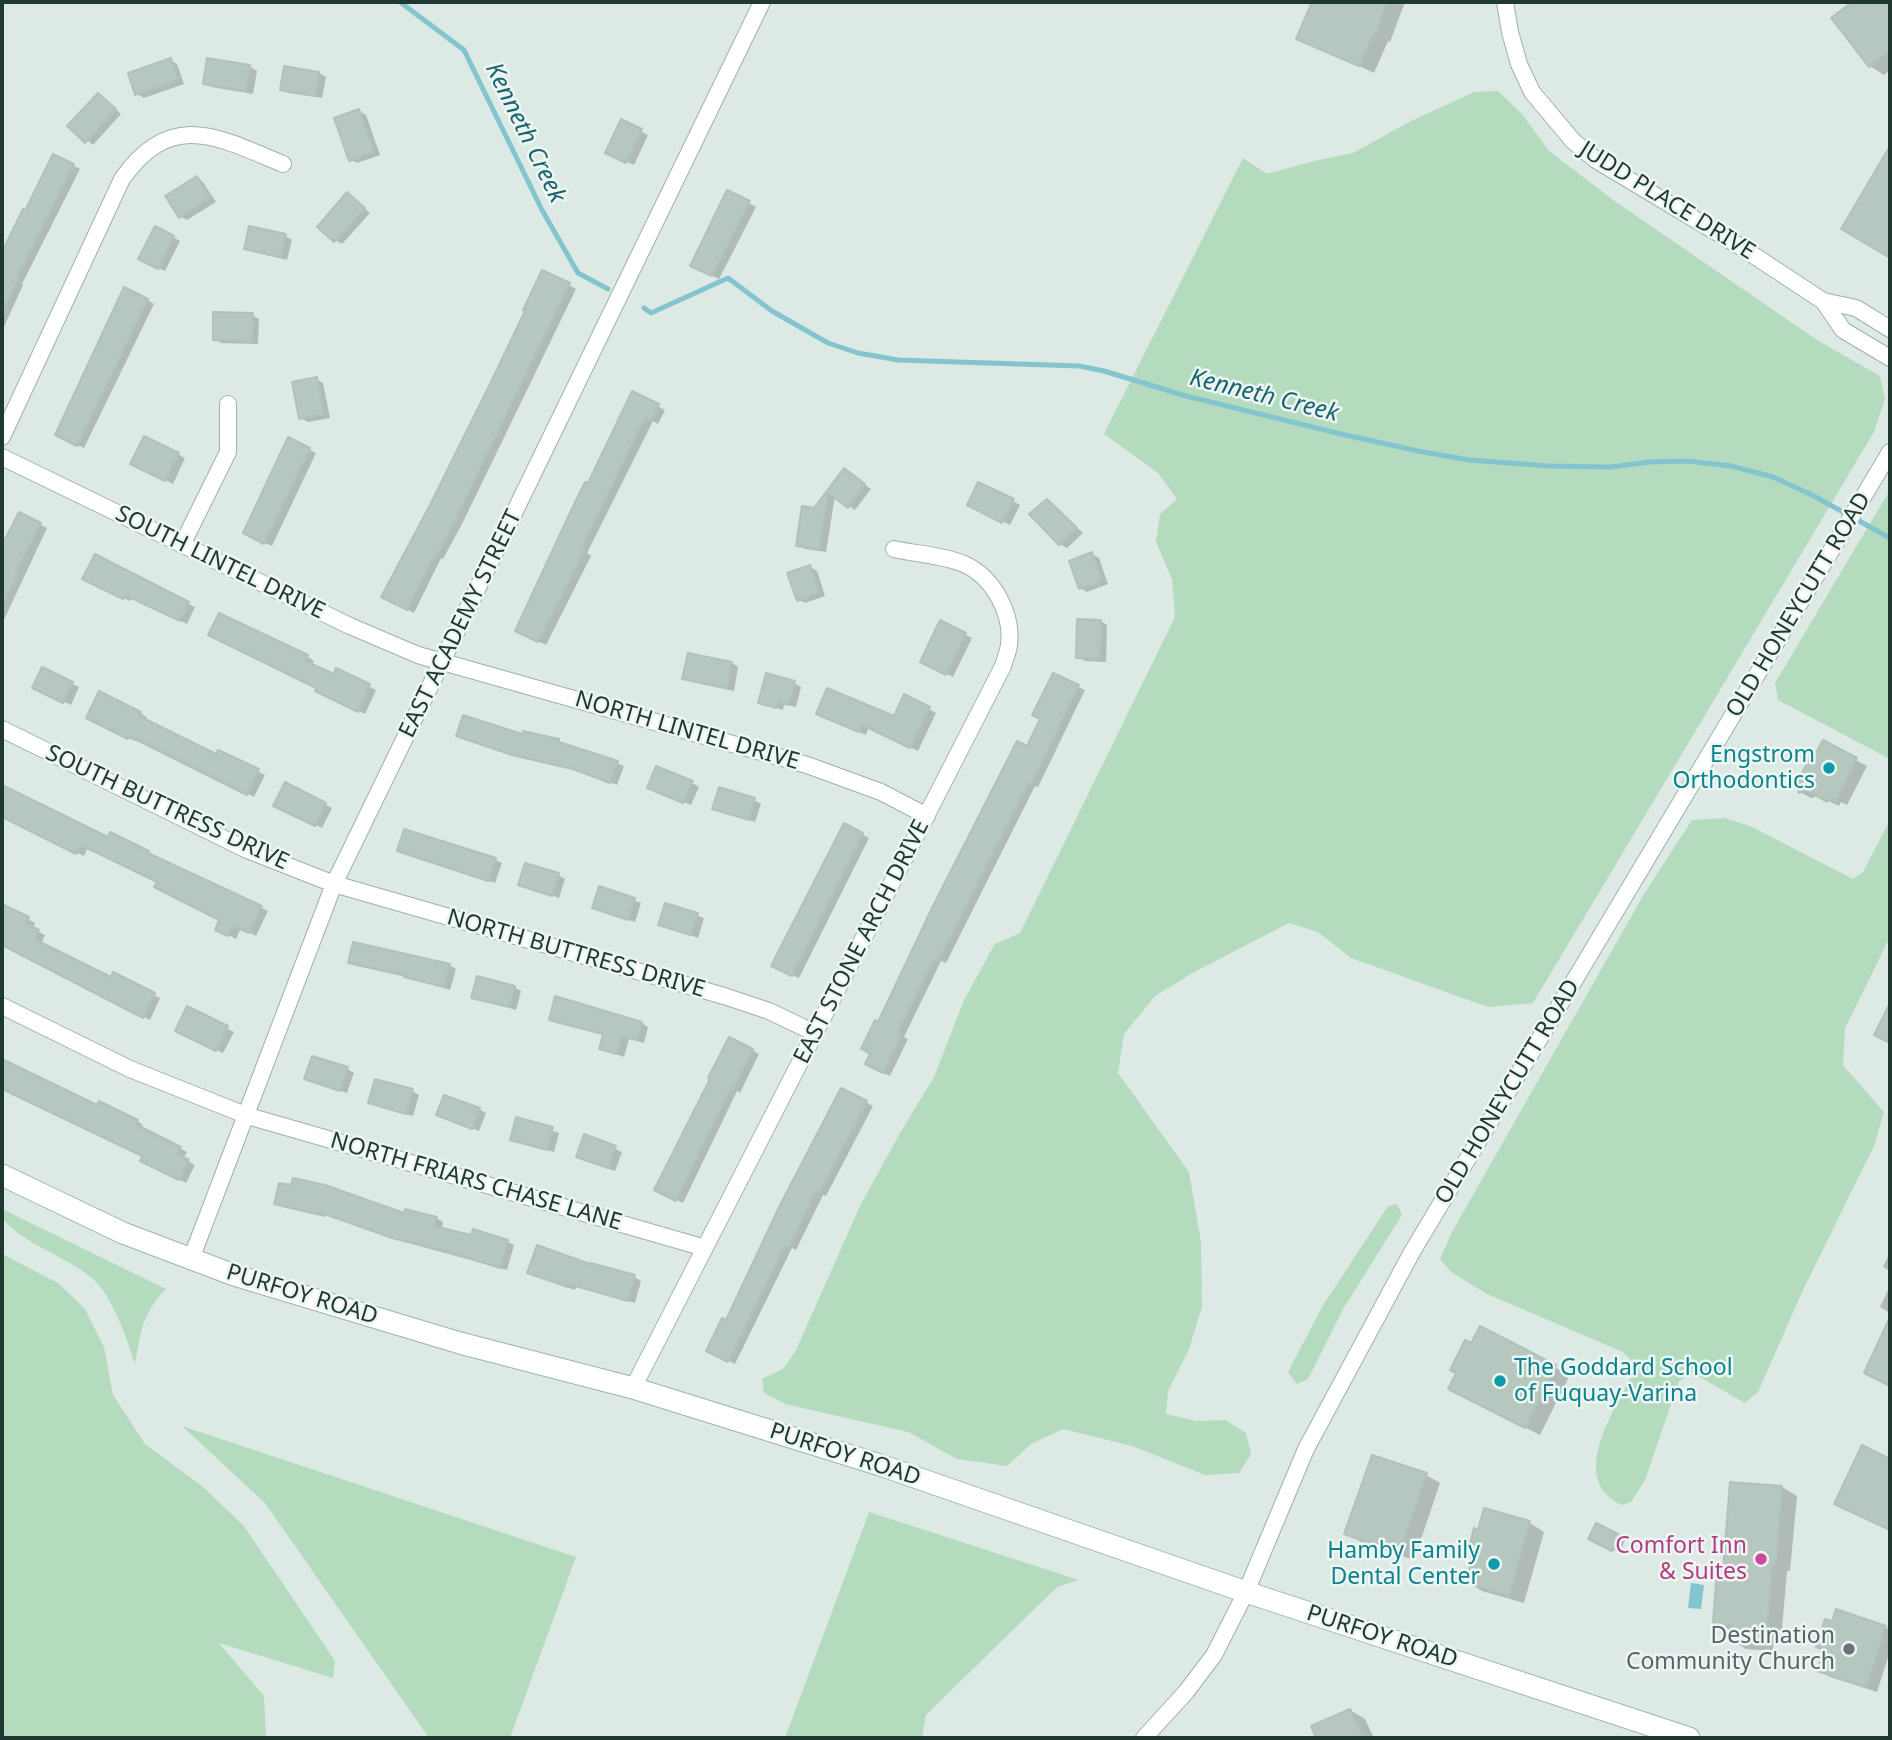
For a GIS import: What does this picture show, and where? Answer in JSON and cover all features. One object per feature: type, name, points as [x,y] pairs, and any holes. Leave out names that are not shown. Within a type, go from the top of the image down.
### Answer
[{"type":"street","name":"EAST ACADEMY STREET","points":[[191,1259],[334,884],[762,2]]},
{"type":"street","name":"JUDD PLACE DRIVE","points":[[1505,2],[1519,64],[1532,92],[1573,141],[1596,160],[1741,247],[1824,301],[1856,309],[1890,329]]},
{"type":"street","points":[[2,437],[122,179],[146,149],[163,140],[199,135],[229,141],[283,164]]},
{"type":"street","name":"JUDD PLACE DRIVE","points":[[1824,301],[1843,330],[1890,358]]},
{"type":"street","points":[[182,545],[228,452],[228,404]]},
{"type":"street","name":"OLD HONEYCUTT ROAD","points":[[1144,1738],[1186,1692],[1214,1655],[1246,1592],[1306,1449],[1412,1252],[1890,452]]},
{"type":"street","name":"SOUTH LINTEL DRIVE","points":[[2,457],[350,626],[418,655],[442,662]]},
{"type":"street","name":"EAST STONE ARCH DRIVE","points":[[633,1388],[1003,666],[1009,645],[1008,626],[1004,605],[994,589],[974,569],[961,562],[894,549]]},
{"type":"street","name":"NORTH LINTEL DRIVE","points":[[442,662],[807,765],[881,792],[927,816]]},
{"type":"street","name":"SOUTH BUTTRESS DRIVE","points":[[2,729],[246,849],[334,884]]},
{"type":"street","name":"NORTH BUTTRESS DRIVE","points":[[334,884],[724,996],[769,1011],[815,1033]]},
{"type":"street","name":"NORTH FRIARS CHASE LANE","points":[[2,1006],[130,1069],[247,1116],[705,1248]]},
{"type":"street","name":"PURFOY ROAD","points":[[2,1175],[123,1233],[234,1275],[460,1343],[633,1388],[880,1465],[1246,1592],[1689,1738]]},
{"type":"green space","points":[[1498,91],[1522,114],[1549,151],[1616,202],[1817,340],[1880,376],[1885,399],[1874,432],[1533,1003],[1488,1007],[1351,958],[1318,932],[1289,923],[1196,971],[1155,996],[1124,1034],[1118,1073],[1189,1172],[1201,1242],[1202,1307],[1189,1349],[1168,1391],[1166,1414],[1196,1421],[1225,1420],[1246,1433],[1251,1454],[1239,1473],[1205,1475],[1132,1446],[1063,1429],[1031,1444],[1007,1466],[957,1459],[908,1432],[785,1404],[764,1393],[762,1379],[783,1369],[796,1350],[860,1206],[934,1077],[964,1000],[995,944],[1020,933],[1175,617],[1172,579],[1156,542],[1160,514],[1177,499],[1158,473],[1104,434],[1243,158],[1267,174],[1353,153],[1409,122],[1474,92]]},
{"type":"green space","points":[[1890,490],[1890,759],[1778,700],[1775,683]]},
{"type":"green space","points":[[1724,818],[1750,826],[1853,879],[1863,872],[1890,820],[1890,937],[1845,1028],[1843,1065],[1884,1112],[1874,1146],[1803,1290],[1758,1392],[1745,1403],[1693,1373],[1679,1381],[1645,1480],[1631,1502],[1622,1505],[1605,1493],[1597,1478],[1597,1459],[1609,1419],[1637,1366],[1623,1352],[1487,1294],[1451,1272],[1440,1259],[1452,1232],[1644,894],[1692,820]]},
{"type":"green space","points":[[1397,1204],[1402,1215],[1343,1309],[1308,1379],[1297,1384],[1288,1372],[1322,1307],[1388,1206]]},
{"type":"green space","points":[[2,1209],[166,1289],[147,1315],[135,1364],[118,1318],[99,1286],[81,1270],[22,1236],[2,1218]]},
{"type":"green space","points":[[2,1254],[58,1283],[85,1309],[104,1347],[113,1395],[145,1444],[202,1486],[244,1526],[335,1661],[333,1678],[219,1643],[264,1696],[266,1738],[2,1738]]},
{"type":"green space","points":[[182,1426],[576,1557],[510,1738],[429,1738],[265,1503]]},
{"type":"green space","points":[[869,1512],[1079,1580],[1057,1587],[926,1715],[922,1738],[785,1738]]},
{"type":"water","points":[[1691,1583],[1704,1585],[1701,1609],[1688,1608]]},
{"type":"building","points":[[1312,2],[1387,2],[1375,35],[1373,34],[1359,66],[1296,39]]},
{"type":"building","points":[[1852,2],[1890,2],[1890,51],[1869,67],[1831,18]]},
{"type":"building","points":[[171,58],[178,80],[135,95],[128,73]]},
{"type":"building","points":[[207,58],[250,65],[246,91],[203,84]]},
{"type":"building","points":[[284,66],[319,72],[316,96],[280,90]]},
{"type":"building","points":[[98,93],[116,109],[85,143],[67,126]]},
{"type":"building","points":[[359,109],[374,152],[349,161],[334,118]]},
{"type":"building","points":[[621,119],[642,129],[626,163],[605,153]]},
{"type":"building","points":[[1890,146],[1890,258],[1841,229]]},
{"type":"building","points":[[53,154],[74,164],[16,279],[18,280],[2,313],[2,252]]},
{"type":"building","points":[[197,176],[210,198],[179,218],[165,196]]},
{"type":"building","points":[[727,190],[750,201],[712,276],[690,266]]},
{"type":"building","points":[[347,192],[365,208],[334,242],[317,227]]},
{"type":"building","points":[[155,226],[174,236],[158,269],[138,259]]},
{"type":"building","points":[[249,226],[286,234],[281,257],[244,249]]},
{"type":"building","points":[[542,270],[570,283],[456,518],[407,610],[381,597],[489,386]]},
{"type":"building","points":[[124,287],[148,299],[77,446],[55,435]]},
{"type":"building","points":[[213,312],[253,313],[252,341],[213,340]]},
{"type":"building","points":[[317,377],[324,414],[299,419],[292,382]]},
{"type":"building","points":[[632,391],[659,404],[651,421],[645,418],[581,548],[585,550],[538,642],[515,631],[585,482],[588,483]]},
{"type":"building","points":[[144,436],[179,453],[165,481],[130,464]]},
{"type":"building","points":[[288,437],[310,448],[264,544],[243,533]]},
{"type":"building","points":[[844,468],[865,484],[848,508],[828,493],[819,549],[796,546],[802,506],[814,508]]},
{"type":"building","points":[[978,482],[1014,499],[1002,523],[967,505]]},
{"type":"building","points":[[1047,499],[1077,528],[1059,545],[1029,514]]},
{"type":"building","points":[[19,512],[41,523],[2,607],[2,545]]},
{"type":"building","points":[[1092,552],[1102,581],[1079,589],[1069,561]]},
{"type":"building","points":[[95,554],[189,602],[180,621],[125,595],[123,599],[82,579]]},
{"type":"building","points":[[810,565],[819,593],[797,601],[787,573]]},
{"type":"building","points":[[219,613],[308,655],[305,661],[334,674],[336,668],[370,684],[358,712],[315,691],[316,688],[208,635]]},
{"type":"building","points":[[1077,619],[1101,620],[1100,659],[1076,658]]},
{"type":"building","points":[[940,620],[966,633],[946,675],[920,662]]},
{"type":"building","points":[[688,653],[732,662],[727,688],[682,679]]},
{"type":"building","points":[[42,667],[73,682],[63,703],[32,688]]},
{"type":"building","points":[[766,673],[795,681],[789,705],[778,702],[776,708],[758,703]]},
{"type":"building","points":[[1053,673],[1079,685],[1031,785],[1028,784],[938,961],[934,959],[898,1032],[902,1033],[883,1073],[865,1064],[870,1054],[861,1049],[875,1020],[878,1022],[933,906],[1017,741],[1027,746],[1040,719],[1032,715]]},
{"type":"building","points":[[827,688],[894,716],[904,694],[930,707],[910,748],[862,725],[859,732],[816,714]]},
{"type":"building","points":[[99,691],[141,712],[139,716],[216,754],[218,750],[259,769],[247,795],[129,736],[128,739],[86,718]]},
{"type":"building","points":[[463,715],[522,734],[523,731],[559,739],[559,742],[618,761],[610,783],[573,769],[512,755],[456,736]]},
{"type":"building","name":"Engstrom Orthodontics","points":[[1823,740],[1857,758],[1836,801],[1830,798],[1827,802],[1806,790],[1799,793],[1795,779],[1801,775],[1809,759],[1812,760]]},
{"type":"building","points":[[656,766],[693,781],[683,803],[647,788]]},
{"type":"building","points":[[285,782],[326,803],[315,826],[273,806]]},
{"type":"building","points":[[2,785],[108,837],[110,832],[149,851],[148,853],[262,906],[249,933],[233,926],[228,936],[215,930],[219,920],[154,887],[157,882],[81,845],[76,854],[2,817]]},
{"type":"building","points":[[719,787],[755,798],[749,820],[712,809]]},
{"type":"building","points":[[844,823],[863,833],[792,976],[771,966]]},
{"type":"building","points":[[404,829],[496,858],[488,881],[397,851]]},
{"type":"building","points":[[525,863],[559,873],[552,896],[518,885]]},
{"type":"building","points":[[599,886],[635,898],[628,920],[592,908]]},
{"type":"building","points":[[665,903],[698,913],[691,935],[658,925]]},
{"type":"building","points":[[2,904],[29,917],[26,924],[39,930],[34,939],[111,977],[113,972],[155,993],[143,1018],[2,945]]},
{"type":"building","points":[[353,942],[450,964],[444,987],[404,977],[405,975],[348,963]]},
{"type":"building","points":[[477,976],[515,986],[509,1007],[471,998]]},
{"type":"building","points":[[555,996],[642,1022],[637,1040],[622,1036],[617,1054],[599,1049],[603,1034],[549,1020]]},
{"type":"building","points":[[1890,1003],[1890,1043],[1874,1035]]},
{"type":"building","points":[[187,1006],[228,1026],[216,1051],[175,1031]]},
{"type":"building","points":[[729,1037],[753,1049],[733,1090],[730,1089],[676,1201],[654,1190]]},
{"type":"building","points":[[312,1056],[348,1067],[340,1091],[304,1079]]},
{"type":"building","points":[[2,1059],[97,1105],[99,1101],[138,1120],[135,1124],[181,1147],[177,1154],[189,1160],[179,1180],[140,1161],[142,1156],[2,1089]]},
{"type":"building","points":[[375,1079],[413,1089],[406,1114],[368,1103]]},
{"type":"building","points":[[841,1088],[867,1101],[819,1194],[815,1192],[789,1248],[785,1246],[728,1362],[706,1351],[722,1318],[726,1320],[781,1203]]},
{"type":"building","points":[[444,1095],[480,1108],[472,1129],[436,1115]]},
{"type":"building","points":[[516,1117],[553,1127],[547,1150],[510,1140]]},
{"type":"building","points":[[584,1134],[616,1146],[608,1168],[576,1157]]},
{"type":"building","points":[[293,1178],[325,1185],[404,1213],[405,1209],[437,1217],[434,1226],[471,1235],[473,1229],[508,1240],[500,1268],[454,1253],[392,1238],[319,1212],[318,1214],[274,1204],[279,1183],[291,1185]]},
{"type":"building","points":[[537,1245],[590,1264],[635,1275],[628,1301],[569,1284],[568,1287],[527,1273]]},
{"type":"building","points":[[1890,1317],[1890,1386],[1864,1373]]},
{"type":"building","name":"The Goddard School of Fuquay-Varina","points":[[1480,1326],[1556,1365],[1525,1428],[1448,1389],[1456,1373],[1450,1370],[1465,1340],[1471,1343]]},
{"type":"building","points":[[1862,1445],[1890,1459],[1890,1530],[1834,1504]]},
{"type":"building","points":[[1372,1455],[1427,1473],[1399,1553],[1344,1534]]},
{"type":"building","name":"Comfort Inn & Suites","points":[[1730,1482],[1782,1486],[1767,1632],[1760,1632],[1759,1644],[1729,1641],[1730,1625],[1713,1623],[1717,1569],[1723,1570]]},
{"type":"building","name":"Hamby Family Dental Center","points":[[1484,1508],[1530,1521],[1509,1596],[1465,1583],[1476,1545],[1470,1543],[1474,1528],[1478,1530]]},
{"type":"building","points":[[1596,1523],[1620,1535],[1612,1551],[1588,1539]]},
{"type":"building","name":"Destination Community Church","points":[[1836,1609],[1886,1626],[1866,1687],[1817,1671],[1824,1650],[1816,1647],[1825,1619],[1832,1621]]},
{"type":"building","points":[[1350,1709],[1363,1738],[1316,1738],[1311,1726]]},
{"type":"waterway","name":"Kenneth Creek","points":[[400,2],[464,50],[542,210],[578,273],[608,289]]},
{"type":"waterway","name":"Kenneth Creek","points":[[644,308],[651,313],[728,278],[772,311],[828,343],[858,353],[898,360],[1079,366],[1186,396],[1341,434],[1469,460],[1549,466],[1611,467],[1688,461],[1731,466],[1773,477],[1890,538]]},
{"type":"place","name":"Engstrom Orthodontics","points":[[1829,768]]},
{"type":"place","name":"The Goddard School of Fuquay-Varina","points":[[1500,1381]]},
{"type":"place","name":"Comfort Inn & Suites","points":[[1761,1559]]},
{"type":"place","name":"Hamby Family Dental Center","points":[[1494,1564]]},
{"type":"place","name":"Destination Community Church","points":[[1849,1649]]}]
